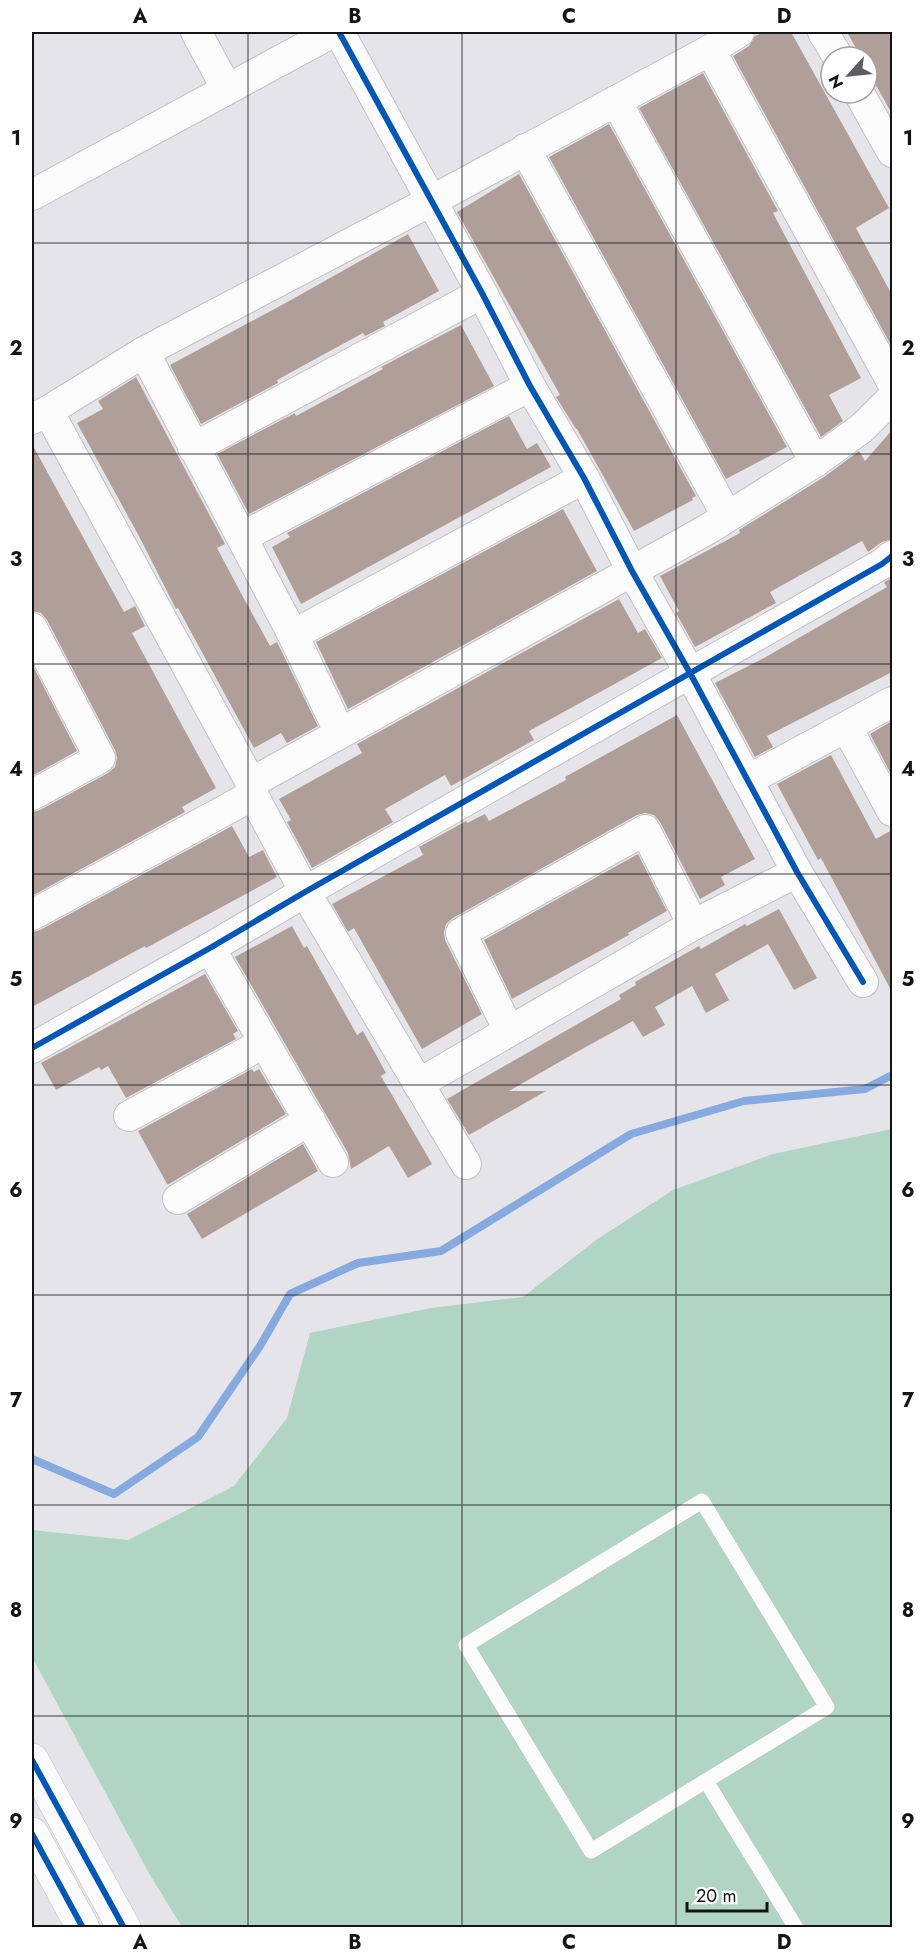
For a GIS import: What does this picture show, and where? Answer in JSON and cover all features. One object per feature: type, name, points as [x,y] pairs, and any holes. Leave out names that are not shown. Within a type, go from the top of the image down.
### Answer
[{"type":"street","points":[[196,32],[227,89]]},
{"type":"street","points":[[32,195],[333,32]]},
{"type":"street","points":[[339,32],[797,872],[863,982]]},
{"type":"street","points":[[466,1164],[305,892],[252,789],[40,415],[144,352],[431,201],[710,50],[739,32]]},
{"type":"street","points":[[823,32],[831,45]]},
{"type":"street","points":[[710,50],[892,382]]},
{"type":"street","points":[[616,101],[815,462]]},
{"type":"street","points":[[866,105],[892,152]]},
{"type":"street","points":[[525,149],[727,516]]},
{"type":"street","points":[[193,448],[482,293]]},
{"type":"street","points":[[144,352],[293,635],[340,733]]},
{"type":"street","points":[[242,537],[530,386]]},
{"type":"street","points":[[32,915],[252,789],[340,733],[708,529],[815,462],[862,428],[892,398]]},
{"type":"street","points":[[293,635],[584,478]]},
{"type":"street","points":[[32,1048],[882,564],[892,556]]},
{"type":"street","points":[[32,628],[100,758],[32,795]]},
{"type":"street","points":[[748,780],[892,702]]},
{"type":"street","points":[[847,728],[892,811]]},
{"type":"street","points":[[509,1031],[461,933],[645,830],[693,925]]},
{"type":"street","points":[[418,1084],[693,925],[797,872]]},
{"type":"street","points":[[210,948],[333,1162]]},
{"type":"street","points":[[129,1116],[264,1043]]},
{"type":"street","points":[[178,1198],[310,1120]]},
{"type":"street","points":[[32,1760],[124,1928]]},
{"type":"street","points":[[32,1834],[83,1928]]},
{"type":"lane","points":[[702,1501],[827,1707],[706,1781],[591,1851],[466,1645],[702,1501]]},
{"type":"lane","points":[[706,1781],[796,1928]]},
{"type":"green space","points":[[892,1129],[892,1927],[182,1927],[150,1875],[32,1657],[32,1530],[128,1540],[234,1486],[287,1418],[310,1333],[431,1308],[523,1297],[596,1240],[673,1190],[773,1154]]},
{"type":"building","points":[[763,32],[791,32],[819,82],[819,105],[832,105],[889,208],[856,228],[892,295],[892,347],[733,56],[749,46],[755,36]]},
{"type":"building","points":[[847,32],[892,32],[892,114],[879,91],[879,45],[854,45]]},
{"type":"building","points":[[703,73],[778,211],[773,213],[861,378],[829,395],[843,421],[821,437],[639,108]]},
{"type":"building","points":[[609,124],[787,447],[726,479],[549,157]]},
{"type":"building","points":[[519,174],[696,496],[692,498],[693,500],[634,531],[577,429],[556,397],[560,395],[457,212]]},
{"type":"building","points":[[408,234],[439,291],[383,322],[385,326],[365,336],[363,333],[277,380],[278,383],[201,424],[170,365]]},
{"type":"building","points":[[461,325],[494,386],[249,514],[217,454],[295,413],[296,416],[383,369],[381,367]]},
{"type":"building","points":[[136,377],[225,544],[217,548],[270,646],[277,642],[318,726],[287,743],[281,733],[254,748],[178,608],[176,609],[77,423],[103,409],[98,401]]},
{"type":"building","points":[[509,416],[527,449],[537,443],[551,467],[301,604],[272,547],[290,537],[287,533]]},
{"type":"building","points":[[892,430],[892,539],[882,542],[868,552],[862,541],[770,592],[776,603],[695,647],[676,613],[679,611],[660,576],[740,533],[739,530],[824,477],[859,451],[865,461]]},
{"type":"building","points":[[32,444],[124,612],[135,606],[145,626],[132,633],[216,788],[182,807],[185,812],[32,896],[32,812],[40,810],[108,773],[115,767],[117,758],[115,750],[47,620],[41,613],[32,611]]},
{"type":"building","points":[[563,509],[597,571],[348,709],[316,642]]},
{"type":"building","points":[[892,578],[892,672],[767,736],[773,747],[755,757],[715,683],[764,658],[887,587],[884,582]]},
{"type":"building","points":[[619,599],[638,633],[645,629],[662,658],[529,731],[534,740],[451,786],[445,775],[385,809],[393,822],[312,868],[287,822],[291,820],[279,799],[362,753],[357,744]]},
{"type":"building","points":[[32,664],[77,751],[32,776]]},
{"type":"building","points":[[677,715],[755,859],[721,877],[725,885],[700,899],[660,822],[654,815],[645,813],[637,815],[453,918],[446,924],[445,940],[482,1014],[422,1049],[354,928],[348,932],[332,904],[423,855],[419,847],[466,821],[467,823],[485,814],[489,821],[566,780],[565,777]]},
{"type":"building","points":[[892,721],[892,776],[870,734]]},
{"type":"building","points":[[831,755],[876,839],[892,830],[892,992],[821,858],[818,860],[777,784]]},
{"type":"building","points":[[232,826],[249,857],[263,850],[277,877],[32,1007],[32,932],[40,930]]},
{"type":"building","points":[[638,854],[667,911],[628,933],[629,935],[512,999],[484,940]]},
{"type":"building","points":[[779,909],[817,978],[794,990],[768,944],[715,974],[729,1000],[706,1013],[692,986],[655,1007],[665,1025],[643,1037],[633,1021],[575,1053],[509,1091],[546,1091],[469,1135],[447,1099],[621,999],[619,995],[636,985],[635,982],[699,946],[701,949],[745,924],[747,926]]},
{"type":"building","points":[[292,926],[304,948],[307,946],[357,1035],[363,1031],[386,1073],[381,1076],[432,1164],[408,1178],[389,1146],[351,1169],[348,1153],[235,957]]},
{"type":"building","points":[[205,974],[238,1031],[233,1034],[236,1039],[126,1098],[108,1066],[101,1070],[99,1067],[56,1090],[41,1063]]},
{"type":"building","points":[[252,1069],[254,1072],[259,1069],[286,1114],[167,1184],[138,1131]]},
{"type":"building","points":[[303,1144],[318,1171],[202,1239],[187,1214]]},
{"type":"waterway","points":[[32,1459],[114,1494],[198,1437],[260,1346],[290,1294],[358,1263],[441,1251],[631,1134],[744,1101],[865,1089],[892,1075]]},
{"type":"cycle path","points":[[339,32],[797,872],[863,982]]},
{"type":"cycle path","points":[[32,1048],[882,564],[892,556]]},
{"type":"cycle path","points":[[32,1760],[124,1928]]},
{"type":"cycle path","points":[[32,1834],[83,1928]]}]
